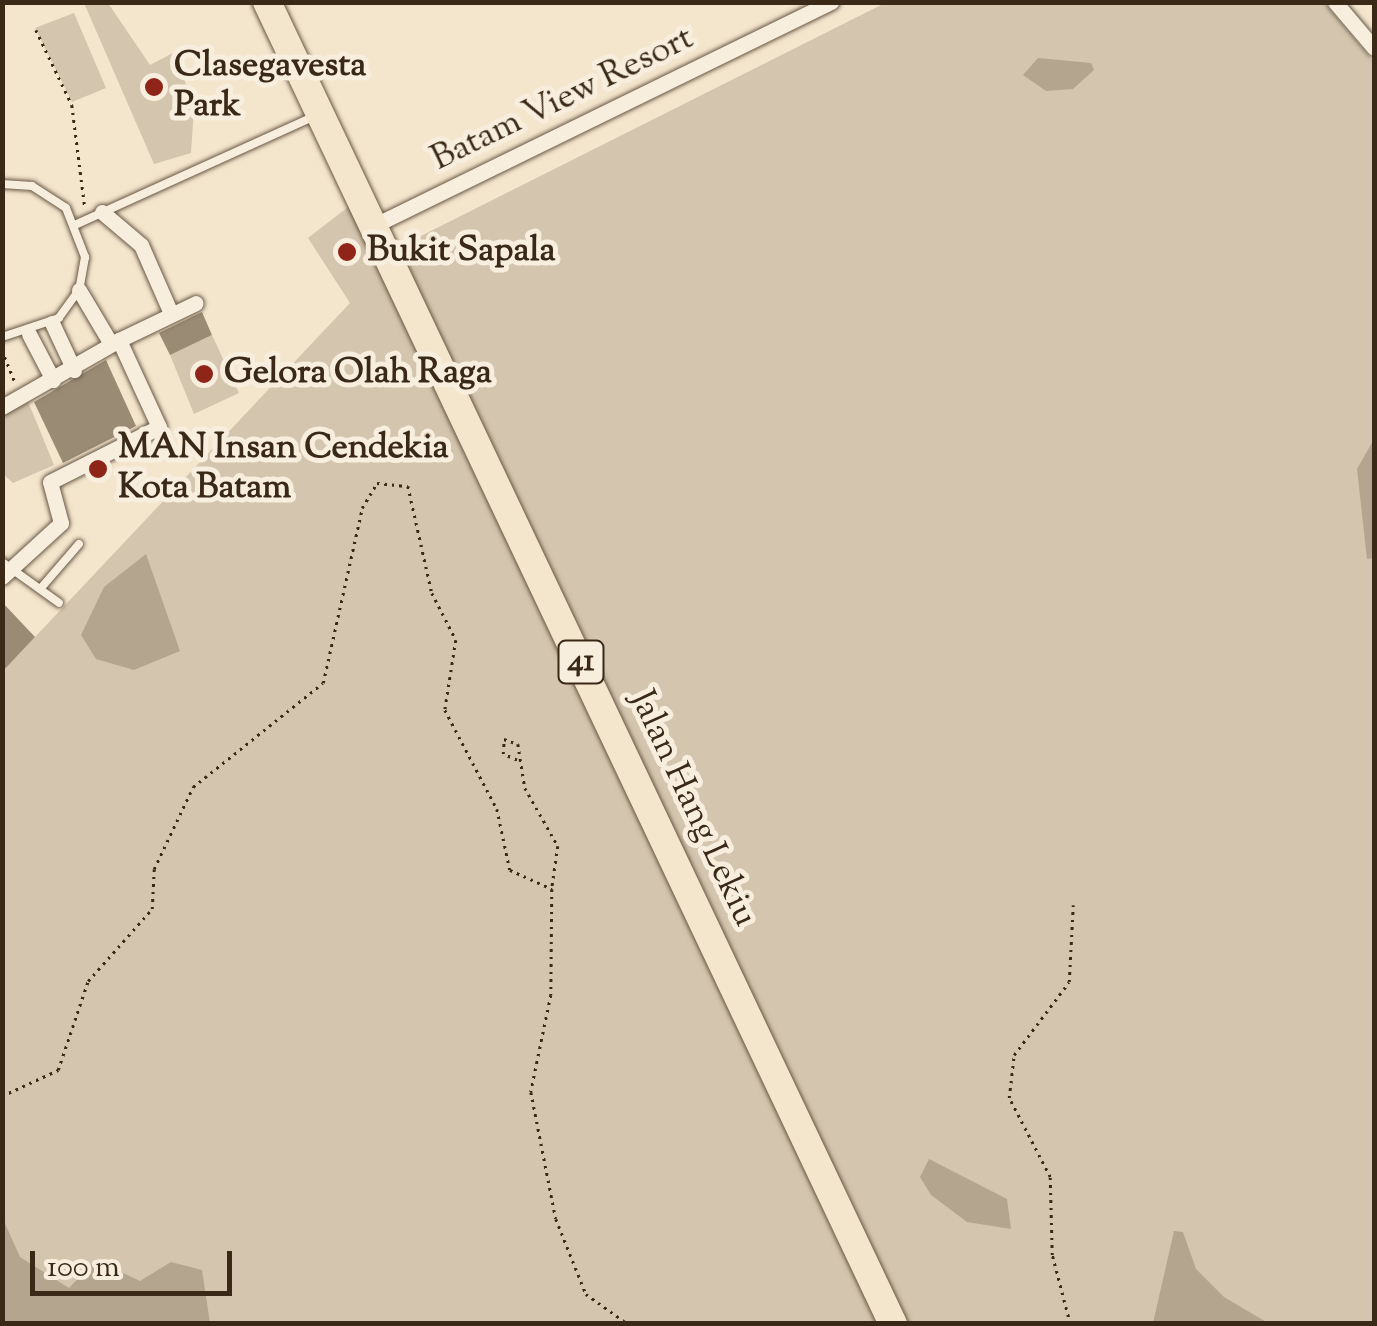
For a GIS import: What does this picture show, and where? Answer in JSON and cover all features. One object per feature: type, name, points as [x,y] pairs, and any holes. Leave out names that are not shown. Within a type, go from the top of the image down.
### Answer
[{"type":"highway","name":"Jalan Hang Lekiu","points":[[267,2],[892,1324]]},
{"type":"street","name":"Batam View Resort","points":[[375,226],[831,2]]},
{"type":"street","points":[[1335,2],[1374,48]]},
{"type":"street","points":[[94,216],[141,245],[170,311]]},
{"type":"street","points":[[5,569],[61,523],[50,482],[159,427],[115,342],[79,290]]},
{"type":"street","points":[[10,403],[74,370],[115,342],[196,303]]},
{"type":"street","points":[[52,323],[74,370]]},
{"type":"street","points":[[29,334],[54,380]]},
{"type":"lane","points":[[77,224],[319,114]]},
{"type":"lane","points":[[2,184],[50,195],[77,224],[86,257],[79,290],[52,323],[29,334],[2,337]]},
{"type":"lane","points":[[41,588],[79,544]]},
{"type":"lane","points":[[5,569],[41,588],[59,603]]},
{"type":"path","points":[[36,30],[72,105],[94,216]]},
{"type":"path","points":[[2,350],[10,403]]},
{"type":"path","points":[[2,1096],[58,1070],[88,981],[152,909],[154,869],[193,787],[322,683],[362,508],[377,482],[408,486],[432,592],[456,640],[445,710],[498,808],[510,870],[552,889]]},
{"type":"path","points":[[517,760],[558,846],[552,889],[551,995],[531,1092],[556,1220],[580,1279],[628,1324]]},
{"type":"path","points":[[1070,1324],[1052,1255],[1050,1177],[1009,1098],[1014,1055],[1068,982],[1073,905]]},
{"type":"path","points":[[796,1324],[803,1324]]},
{"type":"shaded area","name":"Clasegavesta Park","points":[[84,3],[108,3],[150,65],[175,52],[194,108],[191,153],[154,164]]},
{"type":"shaded area","points":[[885,3],[1324,3],[1374,62],[1374,1323],[3,1323],[2,672],[350,303],[308,238],[352,204],[385,266],[405,244]]},
{"type":"shaded area","points":[[74,13],[106,88],[72,102],[35,28]]},
{"type":"shaded area","points":[[1038,58],[1091,63],[1094,70],[1073,89],[1046,91],[1023,75]]},
{"type":"shaded area","name":"Gelora Olah Raga","points":[[212,335],[239,393],[194,414],[170,355]]},
{"type":"shaded area","points":[[27,399],[54,465],[13,483],[3,474],[3,411]]},
{"type":"shaded area","points":[[1374,439],[1374,558],[1367,559],[1357,469]]},
{"type":"shaded area","points":[[146,554],[180,651],[134,670],[96,659],[81,635],[104,587]]},
{"type":"shaded area","points":[[929,1159],[1007,1199],[1011,1229],[967,1222],[931,1195],[920,1177]]},
{"type":"shaded area","points":[[3,1219],[20,1257],[69,1288],[96,1260],[140,1281],[171,1262],[202,1270],[210,1323],[3,1323]]},
{"type":"shaded area","points":[[1174,1231],[1183,1232],[1196,1269],[1224,1297],[1268,1323],[1153,1323]]},
{"type":"building","points":[[202,312],[212,335],[170,355],[159,333]]},
{"type":"building","points":[[106,360],[136,426],[63,463],[34,402]]},
{"type":"building","points":[[2,602],[35,637],[2,672]]},
{"type":"place","name":"Clasegavesta Park","points":[[154,87]]},
{"type":"place","name":"Bukit Sapala","points":[[347,252]]},
{"type":"place","name":"Gelora Olah Raga","points":[[204,374]]},
{"type":"place","name":"MAN Insan Cendekia Kota Batam","points":[[98,469]]}]
